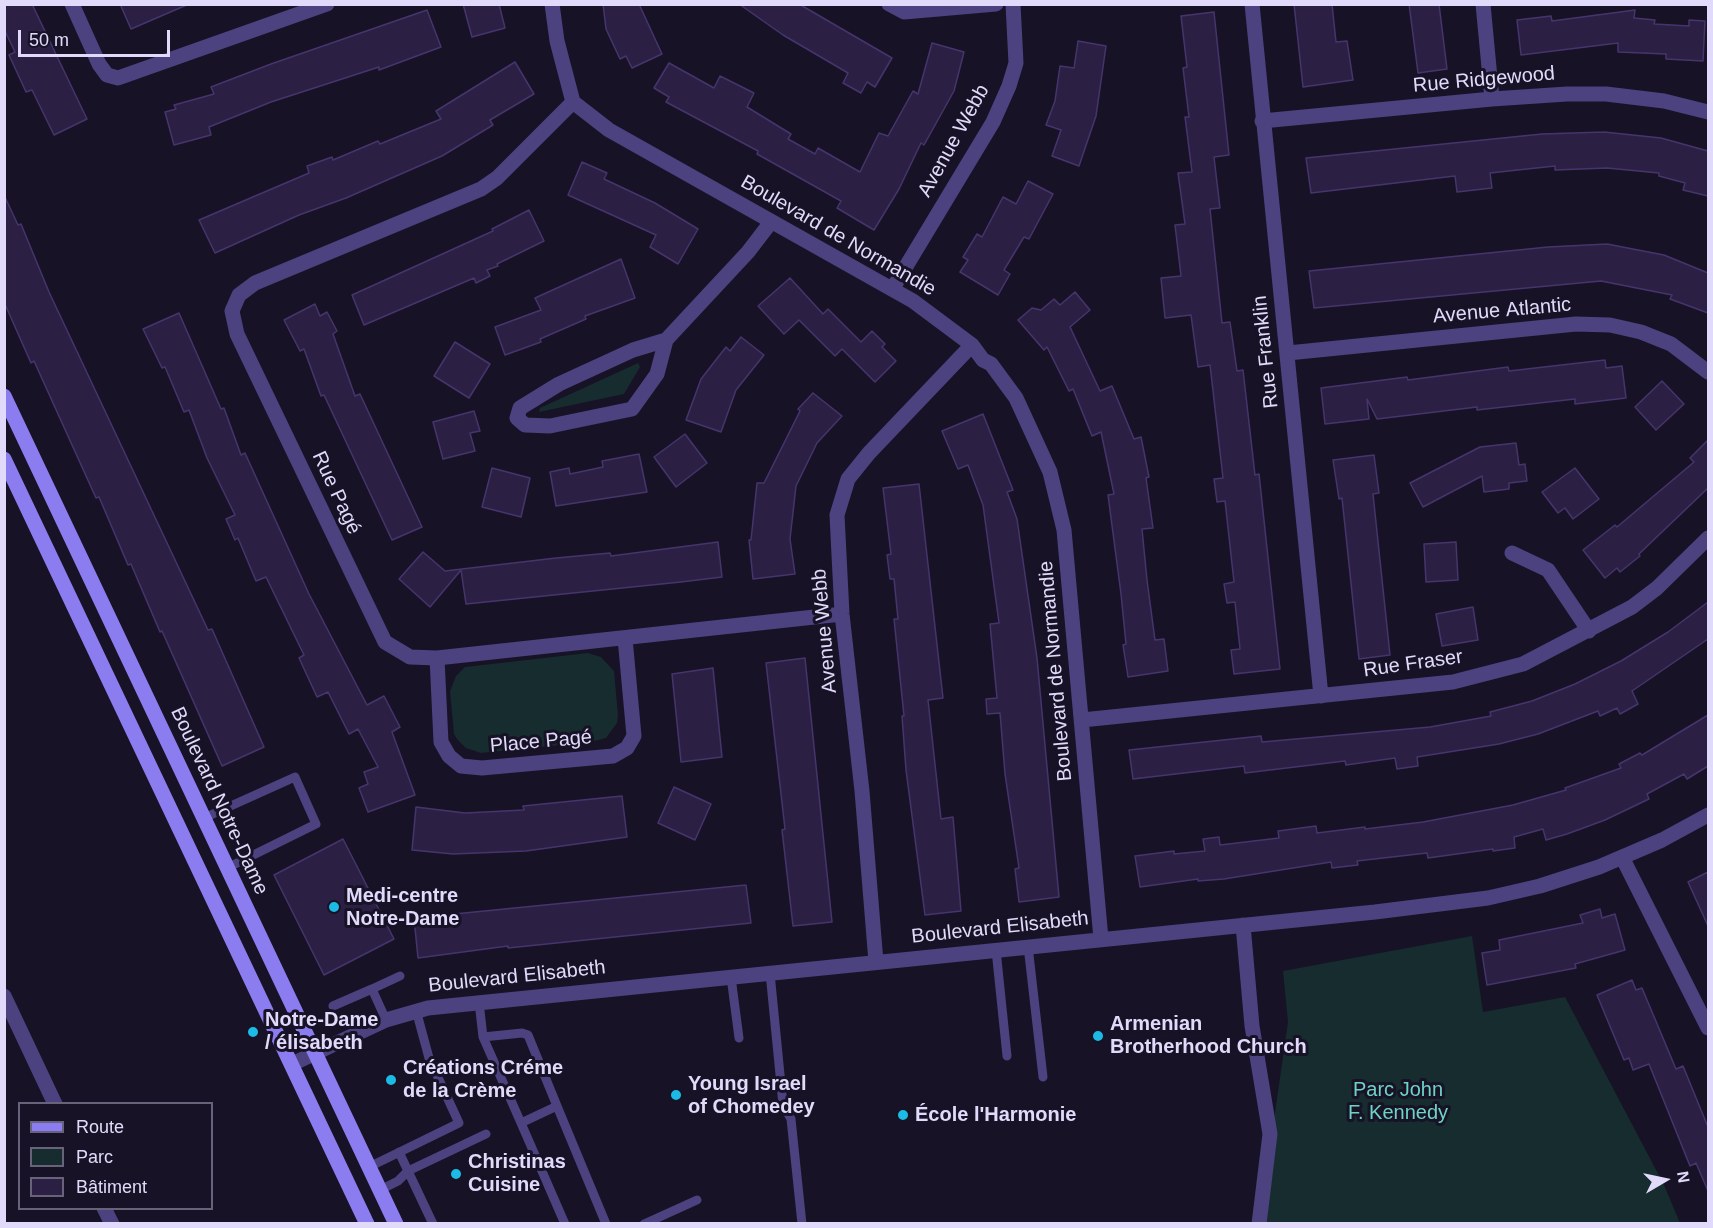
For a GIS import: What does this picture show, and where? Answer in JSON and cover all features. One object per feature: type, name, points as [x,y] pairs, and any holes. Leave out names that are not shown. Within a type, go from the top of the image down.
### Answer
[{"type":"street","points":[[72,4],[99,64],[107,75],[118,78],[327,4]]},
{"type":"street","points":[[552,4],[557,41],[573,102]]},
{"type":"street","points":[[889,4],[904,12],[996,4]]},
{"type":"street","name":"Avenue Webb","points":[[893,288],[993,122],[1009,86],[1016,63],[1013,4]]},
{"type":"street","name":"Rue Franklin","points":[[1252,4],[1321,696]]},
{"type":"street","points":[[1483,4],[1492,99]]},
{"type":"street","name":"Rue Ridgewood","points":[[1262,121],[1492,99],[1606,94],[1664,101],[1708,112]]},
{"type":"street","name":"Boulevard de Normandie","points":[[573,102],[609,130],[893,288],[972,345],[1016,398],[1050,472],[1064,530],[1101,939]]},
{"type":"street","name":"Rue Pagé","points":[[573,102],[497,178],[481,189],[255,283],[238,295],[232,311],[237,334],[385,642],[410,657],[437,658],[842,614]]},
{"type":"street","points":[[666,340],[633,350],[559,384],[520,408],[517,418],[525,425],[550,426],[632,409],[657,374],[666,340],[748,252],[771,222]]},
{"type":"street","name":"Avenue Atlantic","points":[[1288,353],[1575,324],[1599,325],[1641,332],[1671,344],[1708,372]]},
{"type":"street","name":"Avenue Webb","points":[[876,962],[862,791],[842,614],[837,515],[848,480],[869,453],[972,345]]},
{"type":"street","name":"Boulevard Notre-Dame","points":[[4,396],[396,1224]]},
{"type":"street","points":[[4,459],[367,1224]]},
{"type":"street","name":"Rue Fraser","points":[[1082,720],[1453,682],[1523,664],[1589,631],[1648,594],[1708,538]]},
{"type":"street","points":[[1512,553],[1548,570],[1589,631]]},
{"type":"street","name":"Place Pagé","points":[[437,658],[441,742],[449,756],[461,766],[482,768],[613,756],[627,748],[634,736],[625,638]]},
{"type":"street","name":"Boulevard Elisabeth","points":[[292,1064],[386,1020],[416,1010],[1488,898],[1556,881],[1623,857],[1708,815]]},
{"type":"street","points":[[1623,857],[1708,1028]]},
{"type":"street","points":[[1243,925],[1252,1026],[1270,1134],[1259,1224]]},
{"type":"street","points":[[4,996],[54,1102]]},
{"type":"street","points":[[105,1210],[112,1224]]},
{"type":"lane","points":[[204,818],[295,777],[316,824],[227,868]]},
{"type":"lane","points":[[1028,946],[1043,1077]]},
{"type":"lane","points":[[996,950],[1007,1056]]},
{"type":"lane","points":[[770,973],[783,1105],[791,1119],[802,1224]]},
{"type":"lane","points":[[333,1006],[400,976]]},
{"type":"lane","points":[[731,977],[739,1038]]},
{"type":"lane","points":[[372,989],[386,1020]]},
{"type":"lane","points":[[479,1002],[483,1037],[565,1224]]},
{"type":"lane","points":[[369,1167],[459,1123],[429,1058],[416,1010]]},
{"type":"lane","points":[[483,1037],[522,1033],[528,1035],[606,1224]]},
{"type":"lane","points":[[520,1123],[557,1106]]},
{"type":"lane","points":[[380,1190],[398,1181],[408,1171],[486,1134]]},
{"type":"lane","points":[[399,1152],[433,1224]]},
{"type":"lane","points":[[644,1224],[697,1200]]},
{"type":"green space","points":[[638,363],[640,367],[624,394],[539,412],[540,408]]},
{"type":"green space","points":[[588,653],[601,657],[614,671],[618,715],[617,723],[606,738],[590,742],[481,753],[466,748],[457,739],[454,734],[450,691],[456,676],[465,667]]},
{"type":"green space","name":"Parc John F. Kennedy","points":[[1472,936],[1483,1012],[1565,997],[1664,1185],[1680,1223],[1259,1224],[1288,1022],[1283,971]]},
{"type":"building","points":[[4,4],[32,4],[87,119],[54,135],[32,90],[26,92],[9,55],[15,52],[4,29]]},
{"type":"building","points":[[120,4],[189,4],[131,29]]},
{"type":"building","points":[[463,4],[499,4],[505,28],[472,37]]},
{"type":"building","points":[[603,4],[639,4],[662,54],[632,68],[626,56],[620,59],[606,29]]},
{"type":"building","points":[[739,4],[799,4],[892,58],[875,87],[867,82],[861,93],[843,83],[848,73],[783,35]]},
{"type":"building","points":[[1294,4],[1332,4],[1336,42],[1347,41],[1353,80],[1303,87]]},
{"type":"building","points":[[1409,4],[1439,4],[1447,69],[1418,73]]},
{"type":"building","points":[[427,10],[441,47],[379,70],[379,67],[271,102],[209,127],[211,135],[174,145],[165,112],[176,109],[174,105],[214,94],[211,87],[271,64]]},
{"type":"building","points":[[1635,10],[1634,18],[1655,20],[1654,24],[1689,26],[1689,20],[1705,21],[1703,61],[1666,59],[1666,54],[1618,52],[1618,43],[1521,55],[1517,20],[1551,16],[1552,21]]},
{"type":"building","points":[[1214,12],[1229,155],[1214,157],[1220,208],[1210,209],[1222,323],[1230,322],[1237,371],[1243,370],[1255,475],[1259,474],[1280,669],[1234,674],[1231,650],[1240,649],[1235,602],[1227,603],[1224,584],[1234,582],[1225,501],[1217,502],[1214,479],[1223,478],[1210,365],[1198,367],[1191,315],[1165,318],[1161,278],[1181,276],[1175,225],[1185,224],[1178,173],[1192,172],[1185,117],[1189,117],[1183,68],[1187,67],[1181,16]]},
{"type":"building","points":[[1078,41],[1106,46],[1096,116],[1079,166],[1052,156],[1061,130],[1046,125],[1055,101],[1060,66],[1074,68]]},
{"type":"building","points":[[932,43],[964,52],[954,91],[924,145],[921,143],[899,189],[874,230],[837,208],[841,201],[757,154],[758,151],[666,102],[669,97],[654,88],[669,63],[714,88],[720,76],[754,93],[747,107],[791,134],[788,139],[815,154],[818,148],[860,172],[879,133],[888,136],[913,91],[918,94]]},
{"type":"building","points":[[515,62],[534,94],[490,120],[493,125],[442,156],[346,198],[299,215],[215,253],[199,220],[309,173],[307,166],[332,157],[333,160],[378,141],[380,144],[441,119],[436,111]]},
{"type":"building","points":[[1604,132],[1661,138],[1708,151],[1708,196],[1683,190],[1685,183],[1659,176],[1659,173],[1607,168],[1555,170],[1555,166],[1490,173],[1492,188],[1457,192],[1455,176],[1311,193],[1306,158],[1542,134]]},
{"type":"building","points":[[582,162],[607,173],[604,179],[655,203],[698,229],[678,264],[650,247],[656,235],[568,195]]},
{"type":"building","points":[[1028,181],[1053,194],[1029,239],[1024,237],[1004,270],[1010,274],[998,295],[960,272],[968,260],[963,257],[977,234],[982,237],[1003,197],[1016,204]]},
{"type":"building","points":[[4,195],[18,225],[21,224],[49,292],[208,630],[212,629],[264,747],[222,766],[131,564],[128,565],[99,497],[96,498],[34,361],[31,363],[4,302]]},
{"type":"building","points":[[529,210],[544,241],[487,270],[490,276],[476,283],[474,278],[364,325],[352,295],[493,231],[492,229]]},
{"type":"building","points":[[1607,244],[1664,255],[1708,273],[1708,313],[1670,299],[1672,295],[1601,281],[1314,308],[1309,271],[1548,247]]},
{"type":"building","points":[[621,259],[635,298],[585,316],[586,319],[540,339],[541,342],[505,355],[495,327],[541,310],[535,298]]},
{"type":"building","points":[[790,278],[823,314],[828,309],[861,342],[872,331],[885,344],[882,347],[896,361],[875,382],[842,349],[835,356],[799,320],[784,334],[758,306]]},
{"type":"building","points":[[1075,292],[1090,310],[1070,327],[1100,391],[1112,386],[1134,439],[1141,437],[1149,477],[1146,478],[1153,528],[1142,529],[1147,580],[1155,640],[1164,639],[1168,671],[1128,677],[1123,645],[1126,644],[1121,594],[1108,495],[1114,494],[1101,432],[1092,436],[1073,389],[1069,391],[1047,347],[1044,350],[1018,320],[1032,308],[1041,310],[1054,299],[1060,305]]},
{"type":"building","points":[[315,304],[320,316],[327,312],[337,331],[333,334],[355,396],[360,394],[422,527],[392,540],[324,395],[321,396],[304,349],[300,351],[284,320]]},
{"type":"building","points":[[179,313],[221,409],[224,408],[241,455],[245,453],[309,594],[367,705],[384,696],[400,727],[392,732],[415,795],[368,812],[359,788],[368,784],[364,772],[378,767],[358,729],[349,734],[328,692],[317,697],[299,658],[304,655],[266,577],[256,581],[238,538],[235,540],[226,519],[235,515],[207,458],[189,410],[184,412],[165,367],[162,368],[143,329]]},
{"type":"building","points":[[741,337],[764,355],[736,390],[721,432],[686,420],[701,379],[726,347],[730,351]]},
{"type":"building","points":[[455,342],[490,364],[469,398],[434,376]]},
{"type":"building","points":[[1605,360],[1606,368],[1622,366],[1626,398],[1575,404],[1575,399],[1477,410],[1477,407],[1377,419],[1367,399],[1369,419],[1325,424],[1321,388],[1508,367],[1509,371]]},
{"type":"building","points":[[1662,381],[1684,404],[1656,430],[1635,407]]},
{"type":"building","points":[[813,393],[842,416],[817,443],[796,486],[790,539],[795,574],[753,579],[749,540],[751,540],[757,483],[764,483],[800,411],[798,409]]},
{"type":"building","points":[[474,411],[480,431],[470,433],[475,451],[443,459],[433,422]]},
{"type":"building","points":[[983,414],[1013,490],[1007,492],[1017,519],[1037,658],[1059,897],[1019,902],[1015,869],[1019,868],[1005,774],[1000,713],[987,714],[986,699],[997,698],[990,624],[999,623],[983,505],[968,465],[958,469],[942,431]]},
{"type":"building","points":[[685,434],[707,463],[676,487],[654,457]]},
{"type":"building","points":[[1708,440],[1708,488],[1639,554],[1640,556],[1620,572],[1617,568],[1605,578],[1583,550],[1615,525],[1617,527],[1694,462],[1690,458]]},
{"type":"building","points":[[1516,443],[1519,465],[1525,464],[1527,481],[1509,483],[1509,489],[1484,492],[1482,476],[1423,507],[1410,483],[1480,447]]},
{"type":"building","points":[[639,454],[647,492],[556,506],[550,472],[569,468],[570,474],[603,467],[602,461]]},
{"type":"building","points":[[1374,455],[1379,493],[1373,494],[1390,655],[1359,659],[1342,498],[1339,499],[1333,460]]},
{"type":"building","points":[[492,468],[530,478],[521,517],[482,507]]},
{"type":"building","points":[[1575,468],[1599,499],[1573,519],[1565,508],[1558,513],[1542,492]]},
{"type":"building","points":[[919,484],[943,698],[928,700],[941,819],[953,817],[961,911],[925,915],[906,770],[902,716],[904,716],[894,619],[898,619],[894,579],[890,579],[887,555],[891,554],[883,488]]},
{"type":"building","points":[[718,542],[722,577],[681,582],[466,604],[461,570],[430,607],[399,579],[423,552],[445,571],[610,553],[611,556]]},
{"type":"building","points":[[1456,542],[1458,580],[1426,582],[1424,544]]},
{"type":"building","points":[[1708,602],[1708,639],[1632,691],[1638,704],[1620,714],[1617,708],[1600,716],[1598,711],[1538,734],[1499,744],[1417,757],[1418,766],[1397,769],[1395,758],[1346,765],[1345,761],[1245,773],[1244,766],[1133,779],[1129,750],[1261,736],[1262,742],[1430,727],[1491,716],[1490,712],[1532,701],[1575,684],[1621,661],[1668,632]]},
{"type":"building","points":[[1473,607],[1478,640],[1442,646],[1436,614]]},
{"type":"building","points":[[805,658],[832,922],[793,926],[782,830],[785,829],[766,663]]},
{"type":"building","points":[[713,668],[722,757],[681,762],[672,674]]},
{"type":"building","points":[[1708,715],[1708,766],[1687,779],[1684,774],[1647,794],[1649,799],[1605,820],[1567,834],[1546,840],[1543,829],[1514,837],[1515,848],[1428,858],[1427,853],[1357,861],[1358,865],[1332,868],[1331,862],[1224,879],[1198,881],[1198,879],[1140,887],[1135,856],[1174,851],[1174,854],[1205,851],[1203,839],[1219,837],[1220,845],[1279,838],[1278,831],[1316,826],[1317,833],[1365,827],[1365,829],[1423,822],[1513,805],[1566,790],[1565,788],[1621,768],[1619,764],[1640,753],[1642,755]]},
{"type":"building","points":[[674,787],[711,804],[695,840],[658,823]]},
{"type":"building","points":[[622,796],[627,837],[526,851],[453,854],[412,850],[416,807],[465,813],[524,810],[523,806]]},
{"type":"building","name":"Medi-centre Notre-Dame","points":[[343,839],[394,939],[324,975],[274,875]]},
{"type":"building","points":[[1708,872],[1708,926],[1688,882]]},
{"type":"building","points":[[746,885],[751,923],[508,948],[508,946],[418,958],[414,918]]},
{"type":"building","points":[[1600,909],[1602,918],[1615,914],[1625,950],[1575,964],[1576,968],[1487,985],[1482,953],[1500,950],[1499,940],[1583,923],[1580,915]]},
{"type":"building","points":[[1632,980],[1636,990],[1642,988],[1676,1069],[1683,1066],[1708,1127],[1708,1191],[1696,1163],[1690,1166],[1649,1064],[1633,1070],[1629,1058],[1624,1060],[1597,995]]},
{"type":"place","name":"Medi-centre Notre-Dame","points":[[334,907]]},
{"type":"place","name":"Notre-Dame / élisabeth","points":[[253,1032]]},
{"type":"place","name":"Armenian Brotherhood Church","points":[[1098,1036]]},
{"type":"place","name":"Créations Créme de la Crème","points":[[391,1080]]},
{"type":"place","name":"Young Israel of Chomedey","points":[[676,1095]]},
{"type":"place","name":"École l'Harmonie","points":[[903,1115]]},
{"type":"place","name":"Christinas Cuisine","points":[[456,1174]]}]
